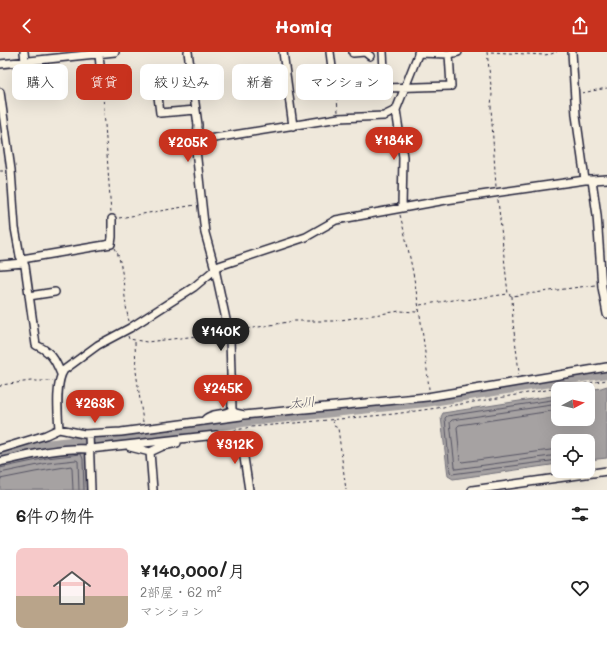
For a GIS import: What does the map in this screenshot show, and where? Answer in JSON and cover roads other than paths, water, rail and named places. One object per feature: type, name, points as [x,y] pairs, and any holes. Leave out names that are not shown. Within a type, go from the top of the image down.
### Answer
[{"type":"street","points":[[24,52],[25,61]]},
{"type":"street","points":[[0,64],[56,55],[115,52]]},
{"type":"street","points":[[188,52],[190,64]]},
{"type":"street","points":[[283,52],[292,126]]},
{"type":"street","points":[[330,52],[332,64]]},
{"type":"street","points":[[353,52],[365,52],[370,56]]},
{"type":"street","points":[[383,52],[385,88],[451,86],[449,54]]},
{"type":"street","points":[[400,208],[403,157],[396,110],[404,88],[418,52],[449,54],[458,52]]},
{"type":"street","points":[[572,52],[576,115],[597,215],[602,284],[607,314]]},
{"type":"street","points":[[98,53],[99,64]]},
{"type":"street","points":[[0,92],[11,170],[17,244],[23,261],[36,345],[47,350],[53,357],[60,377],[59,429]]},
{"type":"street","points":[[158,100],[160,113],[196,110]]},
{"type":"street","points":[[195,100],[198,132],[196,141],[205,233],[215,269],[230,338],[232,410]]},
{"type":"street","points":[[196,141],[339,118],[384,116],[396,110]]},
{"type":"street","points":[[60,377],[64,370],[98,345],[129,328],[194,287],[215,269],[252,254],[302,239],[336,220],[400,208],[497,193],[589,180],[607,179]]},
{"type":"street","points":[[0,265],[112,243],[112,219]]},
{"type":"street","points":[[29,296],[55,292]]},
{"type":"street","points":[[0,449],[46,435],[59,429],[89,435],[149,429],[244,415],[427,397],[607,367]]},
{"type":"street","points":[[232,410],[235,413],[244,415]]},
{"type":"street","points":[[196,436],[199,422],[208,417],[232,410]]},
{"type":"street","points":[[89,435],[91,490]]},
{"type":"street","points":[[0,462],[78,448],[124,445],[216,435]]},
{"type":"street","points":[[124,445],[150,452],[163,446],[184,441],[196,436]]},
{"type":"street","points":[[222,441],[241,438],[249,490]]},
{"type":"street","points":[[150,452],[153,490]]},
{"type":"street","points":[[472,490],[607,470]]},
{"type":"water","points":[[607,386],[607,458],[595,459],[595,434],[551,434],[551,465],[453,479],[448,476],[441,417],[443,413],[551,396],[551,426],[595,426],[595,389]]},
{"type":"water","points":[[84,451],[87,455],[88,490],[0,490],[0,465],[42,456]]},
{"type":"waterway","name":"大川","points":[[0,455],[45,445],[96,439],[158,435],[249,421],[426,402],[607,373]]}]
